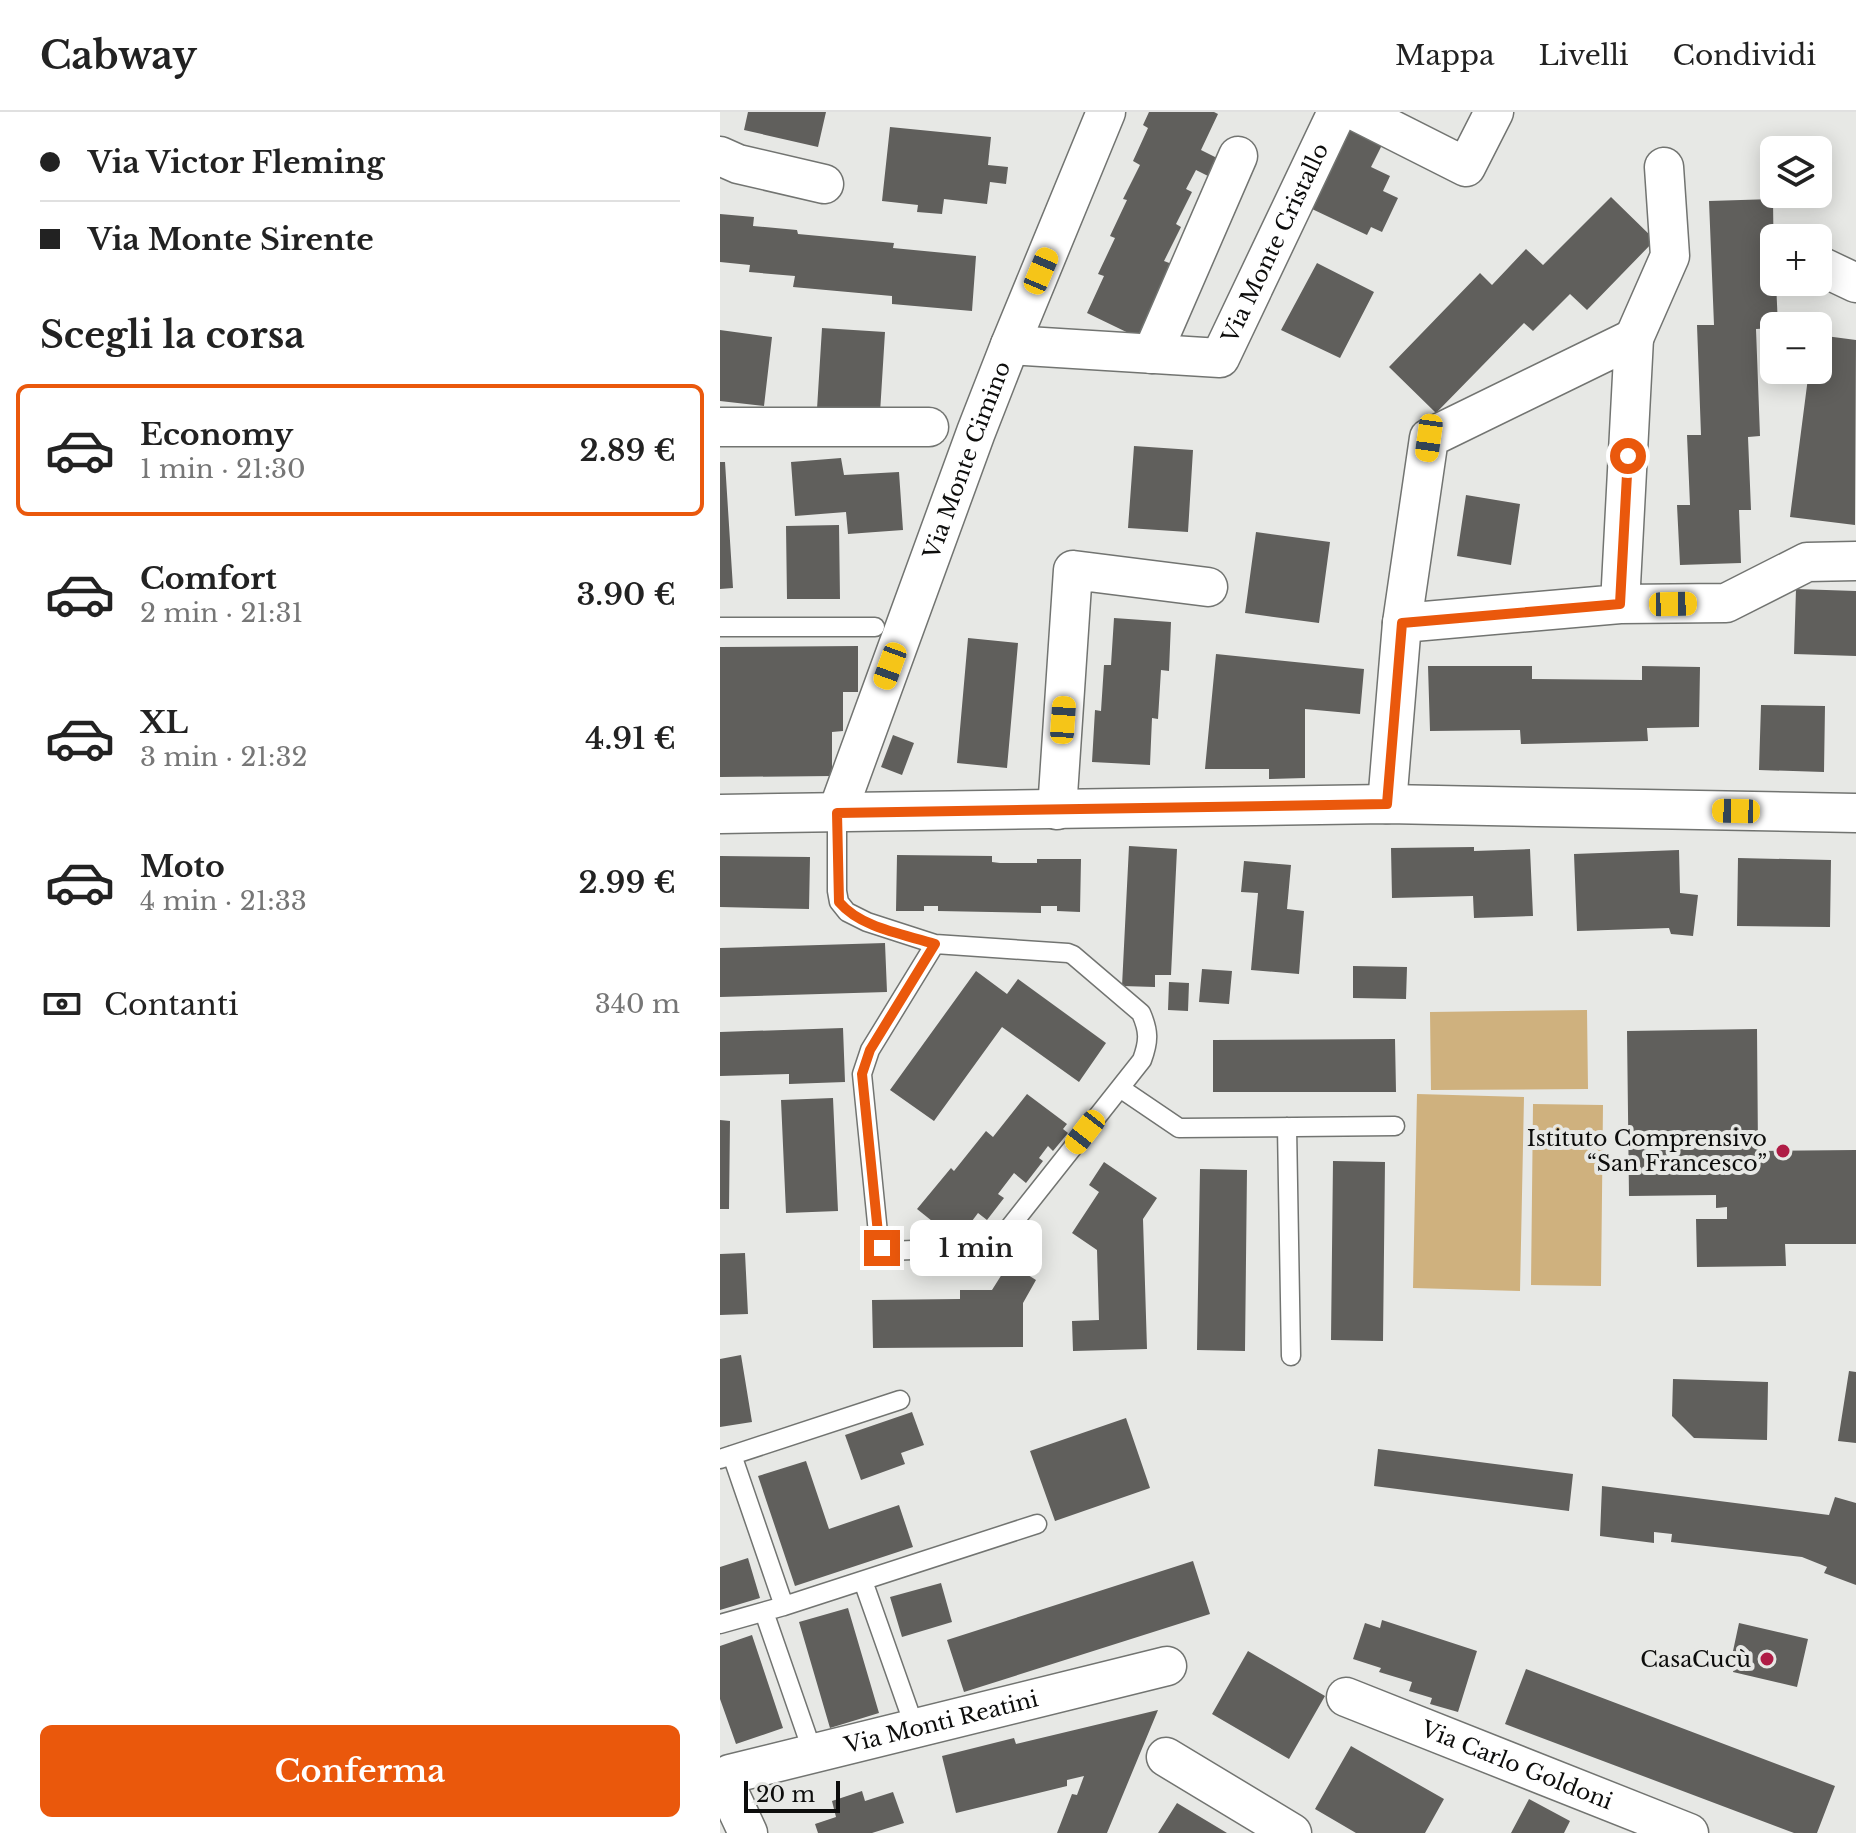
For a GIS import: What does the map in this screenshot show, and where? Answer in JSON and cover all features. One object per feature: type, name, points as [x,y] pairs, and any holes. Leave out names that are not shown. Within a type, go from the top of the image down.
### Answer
[{"type":"street","name":"Via Monte Cimino","points":[[837,813],[976,432],[1106,112]]},
{"type":"street","name":"Via Monte Cristallo","points":[[1010,345],[1220,358],[1337,112]]},
{"type":"street","points":[[1357,112],[1466,167],[1494,112]]},
{"type":"street","points":[[720,156],[738,164],[824,184]]},
{"type":"street","points":[[1152,354],[1238,156]]},
{"type":"street","points":[[1620,604],[1634,338],[1670,256],[1664,167]]},
{"type":"street","points":[[1832,272],[1856,283]]},
{"type":"street","points":[[1387,804],[1402,623],[1429,438],[1634,338]]},
{"type":"street","points":[[720,427],[929,427]]},
{"type":"street","points":[[1402,623],[1620,604],[1726,603],[1807,562],[1856,561]]},
{"type":"street","points":[[1057,810],[1073,570],[1208,587]]},
{"type":"street","points":[[720,814],[1387,804],[1856,813]]},
{"type":"street","name":"Via Monti Reatini","points":[[748,1833],[723,1789],[730,1774],[1167,1666]]},
{"type":"street","name":"Via Carlo Goldoni","points":[[1346,1697],[1689,1833]]},
{"type":"street","points":[[1166,1757],[1292,1833]]},
{"type":"lane","points":[[720,627],[875,627]]},
{"type":"lane","points":[[837,813],[839,902],[847,912],[867,922],[935,944],[1068,953],[1141,1013],[1147,1026],[1147,1046],[1142,1060],[994,1245],[888,1251],[879,1243],[862,1074],[870,1050],[935,944]]},
{"type":"lane","points":[[1120,1088],[1179,1128],[1395,1126]]},
{"type":"lane","points":[[1287,1127],[1291,1356]]},
{"type":"lane","points":[[784,1606],[726,1457],[900,1400]]},
{"type":"lane","points":[[720,1624],[1037,1524]]},
{"type":"lane","points":[[863,1581],[915,1728]]},
{"type":"lane","points":[[764,1612],[813,1753]]},
{"type":"shaded area","points":[[1587,1010],[1588,1089],[1431,1090],[1430,1012]]},
{"type":"shaded area","points":[[1417,1094],[1524,1097],[1520,1291],[1413,1288]]},
{"type":"shaded area","points":[[1533,1104],[1603,1105],[1601,1286],[1531,1285]]},
{"type":"building","points":[[748,112],[826,112],[818,147],[744,130]]},
{"type":"building","points":[[1149,112],[1218,114],[1201,150],[1219,159],[1210,177],[1196,170],[1186,189],[1192,192],[1176,224],[1181,227],[1164,261],[1172,264],[1155,298],[1162,301],[1143,340],[1087,313],[1104,276],[1098,274],[1115,238],[1110,236],[1127,200],[1123,199],[1140,165],[1133,161],[1148,128],[1143,125]]},
{"type":"building","points":[[1352,124],[1385,139],[1371,167],[1390,176],[1383,191],[1398,198],[1382,232],[1371,227],[1367,235],[1312,209]]},
{"type":"building","points":[[890,127],[991,137],[988,165],[1008,167],[1006,184],[990,182],[987,204],[944,199],[942,214],[917,212],[918,205],[882,201]]},
{"type":"building","points":[[1611,197],[1655,240],[1587,310],[1570,294],[1533,331],[1524,323],[1436,413],[1389,367],[1480,273],[1492,285],[1526,249],[1543,265]]},
{"type":"building","points":[[1760,199],[1760,208],[1773,208],[1773,224],[1760,224],[1760,296],[1777,296],[1777,312],[1760,312],[1760,329],[1756,329],[1760,436],[1748,437],[1751,510],[1739,510],[1741,563],[1680,565],[1677,505],[1690,505],[1687,435],[1701,435],[1697,325],[1714,325],[1709,201]]},
{"type":"building","points":[[720,214],[754,217],[753,226],[797,230],[798,234],[894,243],[893,248],[976,256],[972,311],[892,304],[892,296],[793,287],[795,276],[749,272],[750,265],[720,262]]},
{"type":"building","points":[[1317,263],[1374,292],[1340,358],[1281,330]]},
{"type":"building","points":[[822,328],[885,332],[880,413],[817,409]]},
{"type":"building","points":[[720,330],[772,337],[764,406],[720,401]]},
{"type":"building","points":[[1832,337],[1856,340],[1855,525],[1790,517],[1807,384],[1832,384]]},
{"type":"building","points":[[1134,446],[1193,450],[1188,532],[1128,528]]},
{"type":"building","points":[[841,458],[844,475],[899,472],[903,530],[848,534],[846,512],[795,516],[791,462]]},
{"type":"building","points":[[720,462],[725,462],[733,588],[720,589]]},
{"type":"building","points":[[1466,495],[1520,504],[1511,565],[1457,556]]},
{"type":"building","points":[[839,525],[840,599],[787,599],[786,526]]},
{"type":"building","points":[[1256,532],[1330,542],[1319,623],[1245,613]]},
{"type":"building","points":[[1796,589],[1856,591],[1856,656],[1794,654]]},
{"type":"building","points":[[1114,618],[1171,622],[1169,671],[1161,670],[1158,719],[1152,718],[1150,765],[1092,762],[1095,710],[1101,711],[1104,665],[1111,665]]},
{"type":"building","points":[[968,638],[1018,643],[1007,768],[957,763]]},
{"type":"building","points":[[858,646],[858,692],[843,692],[843,731],[832,732],[832,776],[720,777],[720,647]]},
{"type":"building","points":[[1216,654],[1364,669],[1360,714],[1305,709],[1305,778],[1269,779],[1269,769],[1205,769]]},
{"type":"building","points":[[1428,666],[1532,666],[1532,679],[1642,680],[1642,666],[1700,667],[1699,727],[1647,728],[1648,741],[1521,744],[1520,730],[1430,731]]},
{"type":"building","points":[[1761,705],[1825,706],[1824,772],[1759,770]]},
{"type":"building","points":[[893,735],[914,743],[902,775],[881,767]]},
{"type":"building","points":[[1129,846],[1177,849],[1171,975],[1155,975],[1155,987],[1122,986]]},
{"type":"building","points":[[1474,847],[1474,851],[1530,849],[1533,916],[1474,918],[1473,896],[1392,898],[1391,848]]},
{"type":"building","points":[[1679,850],[1680,893],[1698,895],[1693,936],[1671,934],[1669,928],[1577,931],[1574,854]]},
{"type":"building","points":[[897,855],[992,856],[992,862],[1000,863],[1081,859],[1080,912],[1057,911],[1057,906],[1041,906],[1041,913],[938,911],[938,906],[924,906],[924,911],[896,911]]},
{"type":"building","points":[[720,856],[810,857],[809,909],[720,907]]},
{"type":"building","points":[[1738,858],[1831,860],[1830,927],[1737,926]]},
{"type":"building","points":[[1244,861],[1291,865],[1287,909],[1304,911],[1299,974],[1251,970],[1258,893],[1241,892]]},
{"type":"building","points":[[885,943],[887,992],[720,997],[720,948]]},
{"type":"building","points":[[1353,966],[1407,967],[1406,999],[1353,998]]},
{"type":"building","points":[[1202,969],[1232,971],[1229,1004],[1199,1002]]},
{"type":"building","points":[[976,971],[1007,994],[1018,979],[1106,1043],[1079,1082],[1002,1027],[934,1121],[890,1090]]},
{"type":"building","points":[[1169,982],[1189,983],[1188,1011],[1168,1010]]},
{"type":"building","points":[[843,1028],[845,1082],[789,1084],[789,1074],[720,1076],[720,1032]]},
{"type":"building","points":[[1757,1029],[1758,1151],[1856,1150],[1856,1244],[1785,1244],[1786,1266],[1697,1267],[1696,1219],[1727,1219],[1727,1207],[1716,1208],[1716,1195],[1629,1196],[1627,1031]]},
{"type":"building","points":[[1395,1039],[1396,1092],[1213,1092],[1213,1040]]},
{"type":"building","points":[[1027,1094],[1067,1124],[1063,1129],[1068,1133],[1053,1151],[1048,1146],[1039,1158],[1043,1161],[1026,1183],[1014,1173],[998,1194],[1004,1198],[987,1220],[978,1213],[957,1241],[917,1209],[951,1168],[954,1171],[986,1131],[993,1137]]},
{"type":"building","points":[[833,1098],[838,1211],[786,1213],[781,1100]]},
{"type":"building","points":[[720,1120],[730,1121],[729,1209],[720,1209]]},
{"type":"building","points":[[1333,1161],[1385,1162],[1383,1341],[1331,1340]]},
{"type":"building","points":[[1104,1162],[1157,1198],[1143,1219],[1147,1349],[1073,1351],[1072,1321],[1099,1320],[1097,1250],[1072,1233],[1099,1192],[1089,1185]]},
{"type":"building","points":[[1200,1169],[1247,1170],[1245,1351],[1197,1350]]},
{"type":"building","points":[[745,1253],[748,1314],[720,1315],[720,1254]]},
{"type":"building","points":[[1009,1263],[1036,1280],[1023,1303],[1023,1347],[873,1348],[872,1300],[960,1299],[960,1290],[992,1290]]},
{"type":"building","points":[[741,1355],[752,1422],[720,1427],[720,1359]]},
{"type":"building","points":[[1849,1371],[1856,1372],[1856,1443],[1838,1441]]},
{"type":"building","points":[[1673,1379],[1768,1382],[1767,1440],[1694,1438],[1672,1416]]},
{"type":"building","points":[[912,1412],[924,1445],[901,1453],[905,1464],[861,1480],[845,1435]]},
{"type":"building","points":[[1126,1418],[1150,1488],[1055,1521],[1030,1451]]},
{"type":"building","points":[[1378,1449],[1573,1474],[1569,1511],[1374,1486]]},
{"type":"building","points":[[806,1461],[829,1529],[899,1505],[913,1547],[795,1586],[758,1476]]},
{"type":"building","points":[[1602,1486],[1829,1515],[1835,1497],[1856,1503],[1856,1585],[1824,1573],[1827,1567],[1802,1557],[1671,1542],[1672,1534],[1654,1532],[1654,1543],[1600,1536]]},
{"type":"building","points":[[748,1558],[760,1598],[720,1610],[720,1567]]},
{"type":"building","points":[[1193,1561],[1210,1614],[964,1692],[947,1640]]},
{"type":"building","points":[[941,1583],[952,1622],[902,1637],[890,1597]]},
{"type":"building","points":[[848,1608],[879,1713],[830,1728],[799,1622]]},
{"type":"building","points":[[1382,1620],[1477,1651],[1458,1712],[1430,1704],[1432,1698],[1409,1691],[1412,1682],[1379,1672],[1381,1668],[1353,1659],[1365,1623],[1380,1628]]},
{"type":"building","points":[[1739,1623],[1808,1639],[1797,1687],[1733,1672],[1737,1652],[1733,1651]]},
{"type":"building","points":[[752,1635],[783,1728],[736,1744],[720,1699],[720,1646]]},
{"type":"building","points":[[1248,1651],[1325,1696],[1289,1759],[1212,1714]]},
{"type":"building","points":[[1526,1669],[1835,1786],[1817,1833],[1794,1833],[1505,1724]]},
{"type":"building","points":[[1158,1710],[1107,1833],[1057,1833],[1072,1794],[1077,1795],[1084,1776],[1067,1780],[1067,1786],[956,1813],[942,1756],[1014,1738],[1016,1744]]},
{"type":"building","points":[[1351,1746],[1444,1799],[1425,1833],[1356,1833],[1315,1809]]},
{"type":"building","points":[[862,1791],[865,1801],[893,1792],[904,1823],[872,1833],[818,1833],[815,1824],[836,1817],[832,1801]]},
{"type":"building","points":[[1529,1799],[1570,1821],[1564,1833],[1511,1833]]},
{"type":"building","points":[[1177,1803],[1227,1833],[1158,1833]]},
{"type":"place","name":"Istituto Comprensivo “San Francesco”","points":[[1783,1151]]},
{"type":"place","name":"CasaCucù","points":[[1767,1659]]},
{"type":"route","points":[[882,1248],[879,1243],[862,1074],[870,1050],[935,944],[867,922],[847,912],[839,902],[837,813],[1387,804],[1402,623],[1620,604],[1628,456]]}]
